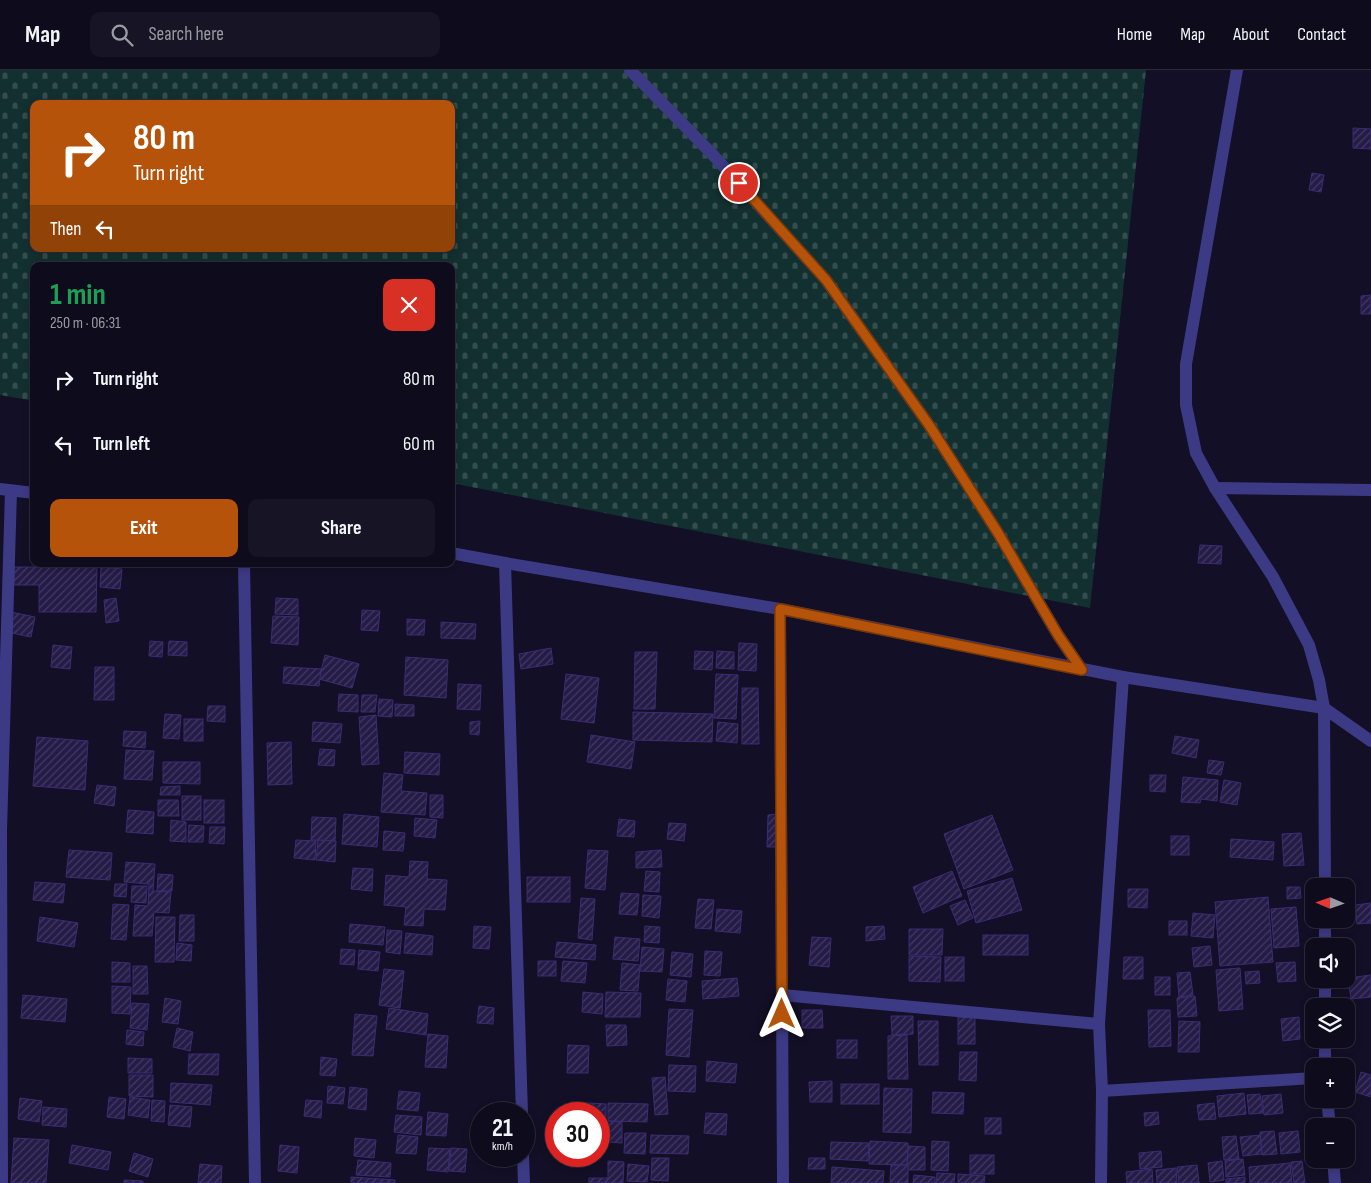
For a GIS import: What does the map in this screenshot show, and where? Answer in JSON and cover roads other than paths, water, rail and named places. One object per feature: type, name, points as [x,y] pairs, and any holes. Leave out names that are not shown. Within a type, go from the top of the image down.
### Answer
[{"type":"street","points":[[630,70],[714,156],[826,280],[929,425],[998,533],[1058,635],[1082,670]]},
{"type":"street","points":[[1237,70],[1186,364],[1186,405],[1196,453],[1215,488],[1273,577],[1310,645],[1324,708],[1325,878]]},
{"type":"street","points":[[1215,488],[1371,490]]},
{"type":"street","points":[[2,1183],[1,830],[5,490],[30,493]]},
{"type":"street","points":[[455,554],[780,609],[1082,670],[1324,708],[1371,742]]},
{"type":"street","points":[[505,563],[522,1102]]},
{"type":"street","points":[[244,567],[255,1183]]},
{"type":"street","points":[[780,609],[783,1183]]},
{"type":"street","points":[[1101,1183],[1102,1091],[1100,1024],[1123,677]]},
{"type":"street","points":[[782,995],[1100,1024]]},
{"type":"street","points":[[1102,1091],[1305,1079]]},
{"type":"street","points":[[523,1167],[524,1183]]},
{"type":"street","points":[[1334,1168],[1335,1183]]}]
